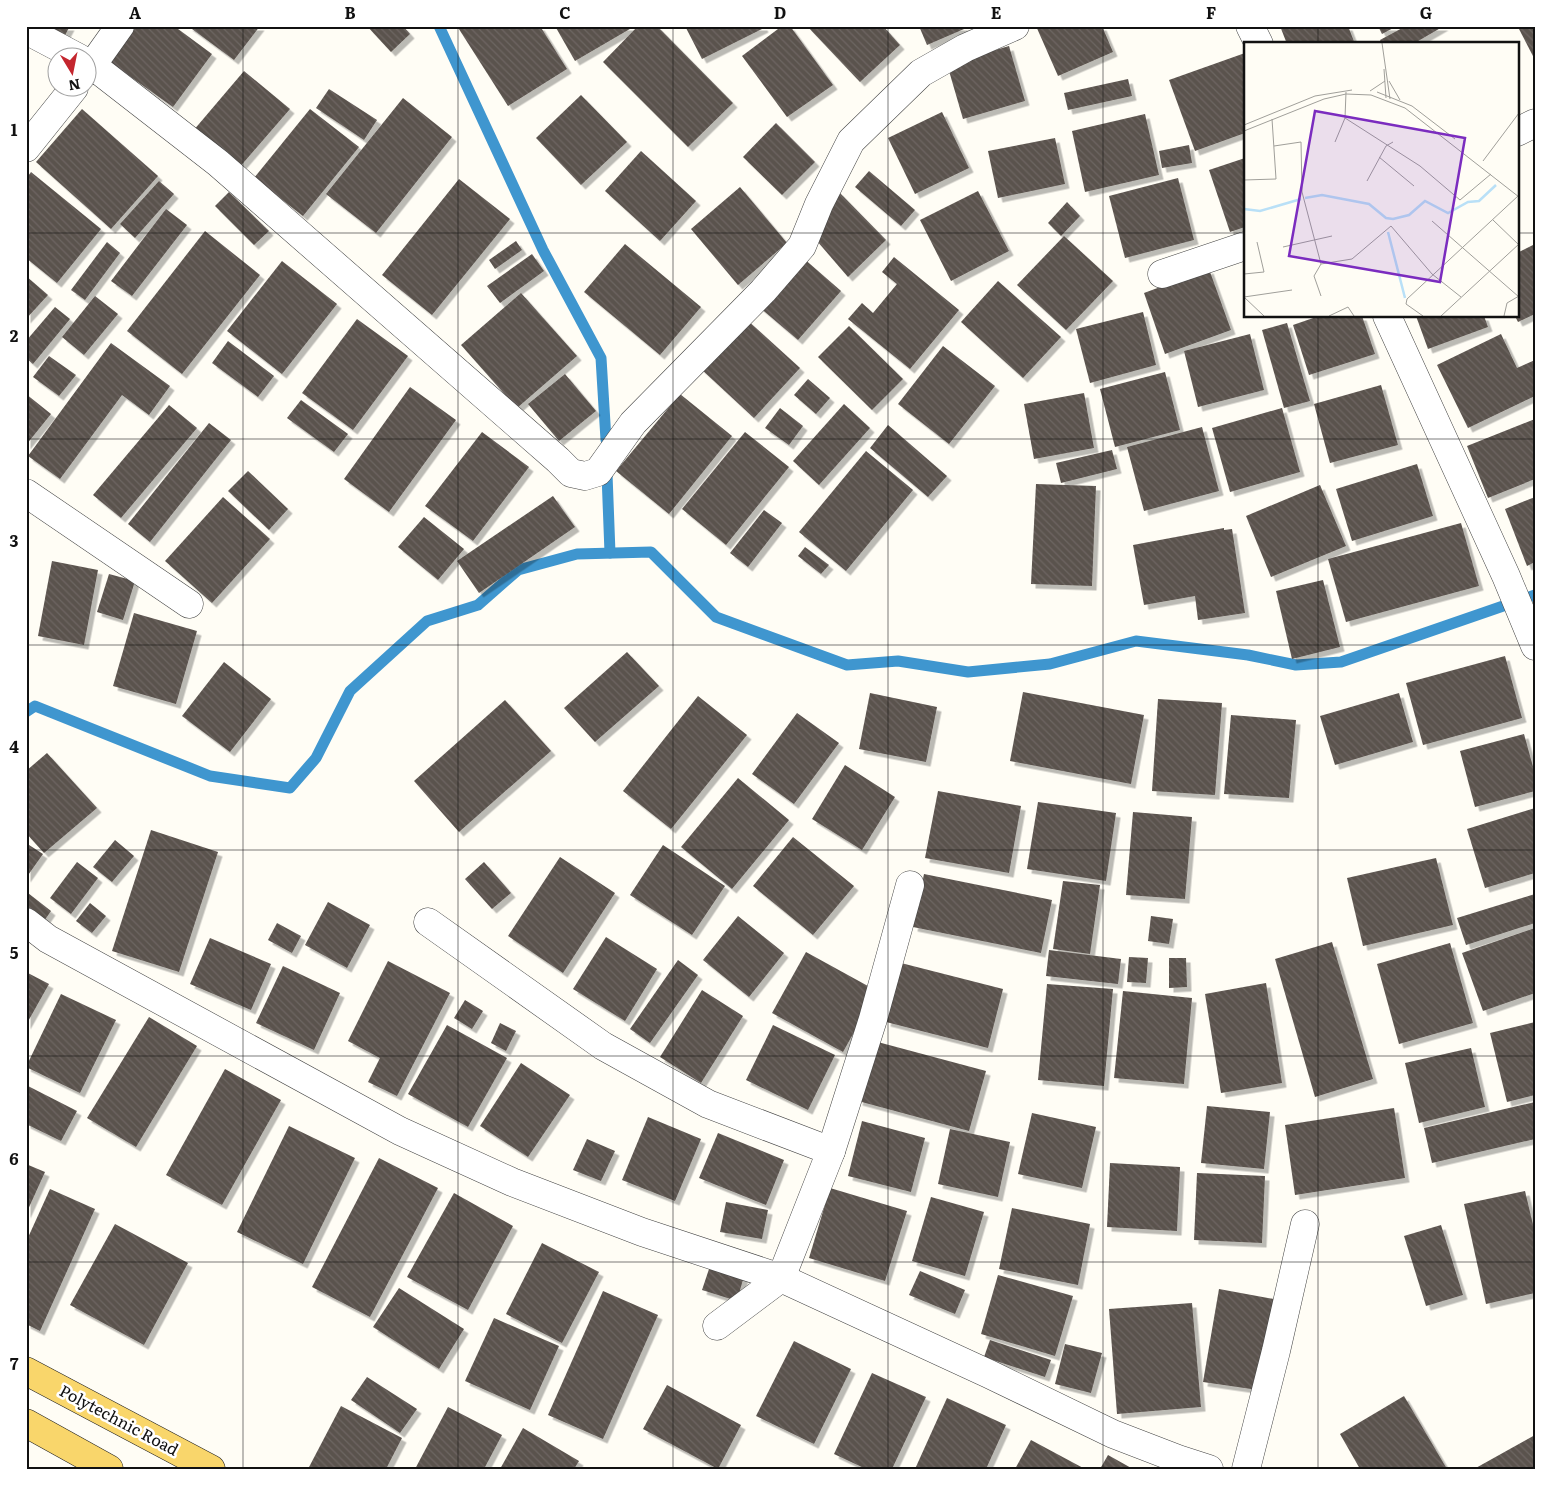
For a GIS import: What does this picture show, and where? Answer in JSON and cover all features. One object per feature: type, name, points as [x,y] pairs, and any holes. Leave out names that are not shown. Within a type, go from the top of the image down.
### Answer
[{"type":"main road","name":"Polytechnic Road","points":[[26,1371],[211,1469]]},
{"type":"main road","points":[[26,1423],[109,1469]]},
{"type":"street","points":[[98,51],[120,26]]},
{"type":"street","points":[[98,73],[218,164],[571,473],[585,476],[598,472],[633,423],[763,291],[802,246],[819,204],[851,141],[921,73],[965,48],[1015,26]]},
{"type":"street","points":[[1250,26],[1258,42]]},
{"type":"street","points":[[26,30],[58,48]]},
{"type":"street","points":[[26,148],[66,98]]},
{"type":"street","points":[[1518,132],[1535,123]]},
{"type":"street","points":[[1162,274],[1244,246]]},
{"type":"street","points":[[1388,318],[1506,576],[1535,646]]},
{"type":"street","points":[[26,493],[188,604]]},
{"type":"street","points":[[717,1326],[781,1278],[831,1151],[873,1019],[910,885]]},
{"type":"street","points":[[26,922],[48,938],[400,1131],[512,1182],[642,1232],[781,1278],[990,1374],[1113,1434],[1209,1469]]},
{"type":"street","points":[[428,922],[603,1046],[708,1104],[831,1151]]},
{"type":"street","points":[[1246,1469],[1276,1351],[1305,1224]]},
{"type":"building","points":[[45,26],[70,26],[64,37]]},
{"type":"building","points":[[131,26],[174,26],[212,54],[173,107],[107,60]]},
{"type":"building","points":[[188,26],[260,26],[234,60]]},
{"type":"building","points":[[367,26],[403,26],[410,34],[391,52]]},
{"type":"building","points":[[457,26],[540,26],[567,69],[508,106]]},
{"type":"building","points":[[555,26],[635,26],[575,61]]},
{"type":"building","points":[[638,26],[657,26],[733,103],[688,147],[603,62]]},
{"type":"building","points":[[685,26],[763,26],[764,28],[702,59]]},
{"type":"building","points":[[782,26],[790,26],[833,85],[787,117],[742,56]]},
{"type":"building","points":[[807,26],[883,26],[900,45],[860,82]]},
{"type":"building","points":[[919,26],[971,26],[927,45]]},
{"type":"building","points":[[1036,26],[1102,26],[1113,52],[1058,76]]},
{"type":"building","points":[[1280,26],[1348,26],[1354,42],[1286,42]]},
{"type":"building","points":[[1378,26],[1397,26],[1382,34]]},
{"type":"building","points":[[1406,26],[1444,26],[1416,42],[1381,42],[1380,40]]},
{"type":"building","points":[[1525,26],[1535,26],[1535,60],[1519,29]]},
{"type":"building","points":[[1009,46],[1025,101],[963,119],[947,64]]},
{"type":"building","points":[[1244,53],[1244,133],[1195,151],[1169,80]]},
{"type":"building","points":[[244,71],[290,109],[238,169],[193,131]]},
{"type":"building","points":[[1128,79],[1132,96],[1068,110],[1064,93]]},
{"type":"building","points":[[329,89],[377,120],[364,140],[316,108]]},
{"type":"building","points":[[581,95],[627,142],[581,185],[536,138]]},
{"type":"building","points":[[403,98],[452,137],[376,233],[326,194]]},
{"type":"building","points":[[82,109],[158,176],[111,229],[36,162]]},
{"type":"building","points":[[310,109],[359,147],[303,216],[254,178]]},
{"type":"building","points":[[942,112],[969,168],[915,194],[888,138]]},
{"type":"building","points":[[1145,114],[1159,175],[1085,192],[1072,131]]},
{"type":"building","points":[[776,123],[815,162],[782,195],[743,157]]},
{"type":"building","points":[[1055,138],[1065,184],[998,198],[988,151]]},
{"type":"building","points":[[1189,145],[1192,163],[1162,168],[1159,151]]},
{"type":"building","points":[[641,151],[696,201],[660,241],[605,191]]},
{"type":"building","points":[[1244,158],[1244,227],[1230,232],[1209,170]]},
{"type":"building","points":[[869,171],[915,210],[901,226],[855,187]]},
{"type":"building","points":[[31,172],[101,229],[57,283],[26,258],[26,179]]},
{"type":"building","points":[[1178,178],[1194,240],[1125,258],[1109,196]]},
{"type":"building","points":[[459,179],[510,219],[432,315],[382,275]]},
{"type":"building","points":[[159,181],[174,194],[135,238],[120,224]]},
{"type":"building","points":[[740,187],[787,243],[738,285],[691,229]]},
{"type":"building","points":[[838,191],[886,240],[848,277],[811,234]]},
{"type":"building","points":[[978,191],[1009,251],[951,281],[920,220]]},
{"type":"building","points":[[229,192],[269,231],[254,245],[215,206]]},
{"type":"building","points":[[1067,202],[1080,216],[1061,236],[1048,223]]},
{"type":"building","points":[[166,209],[187,225],[132,296],[111,281]]},
{"type":"building","points":[[205,231],[260,275],[182,374],[127,331]]},
{"type":"building","points":[[1064,236],[1113,281],[1066,330],[1017,285]]},
{"type":"building","points":[[516,241],[522,250],[495,269],[489,260]]},
{"type":"building","points":[[107,242],[120,253],[85,300],[71,290]]},
{"type":"building","points":[[625,244],[701,307],[660,355],[584,292]]},
{"type":"building","points":[[1535,244],[1535,314],[1518,322],[1516,318],[1518,318],[1518,252]]},
{"type":"building","points":[[532,254],[544,271],[500,303],[487,286]]},
{"type":"building","points":[[802,257],[841,291],[798,340],[758,306]]},
{"type":"building","points":[[894,257],[959,310],[910,369],[848,319],[862,303],[873,313],[897,284],[882,272]]},
{"type":"building","points":[[282,261],[337,304],[282,374],[227,331]]},
{"type":"building","points":[[1209,269],[1231,330],[1165,354],[1144,293]]},
{"type":"building","points":[[26,276],[48,295],[26,319]]},
{"type":"building","points":[[998,281],[1061,337],[1023,378],[961,322]]},
{"type":"building","points":[[521,293],[577,356],[517,408],[461,345]]},
{"type":"building","points":[[95,296],[118,314],[84,355],[62,337]]},
{"type":"building","points":[[55,307],[70,319],[33,364],[26,358],[26,341]]},
{"type":"building","points":[[1143,312],[1156,365],[1090,383],[1076,329]]},
{"type":"building","points":[[1313,318],[1363,318],[1375,354],[1309,375],[1293,325]]},
{"type":"building","points":[[1417,318],[1485,318],[1488,327],[1428,349]]},
{"type":"building","points":[[357,319],[408,356],[353,430],[302,393]]},
{"type":"building","points":[[746,319],[800,368],[754,418],[700,368]]},
{"type":"building","points":[[1287,323],[1310,401],[1284,408],[1262,330]]},
{"type":"building","points":[[849,326],[903,379],[872,410],[818,357]]},
{"type":"building","points":[[1250,334],[1264,390],[1198,407],[1184,351]]},
{"type":"building","points":[[1501,334],[1517,368],[1535,360],[1535,396],[1468,428],[1437,365]]},
{"type":"building","points":[[228,341],[274,376],[258,397],[212,363]]},
{"type":"building","points":[[111,343],[170,386],[149,415],[122,395],[60,479],[28,456]]},
{"type":"building","points":[[943,346],[995,386],[949,444],[898,404]]},
{"type":"building","points":[[49,356],[76,375],[59,396],[33,377]]},
{"type":"building","points":[[1165,372],[1180,430],[1115,447],[1100,389]]},
{"type":"building","points":[[565,374],[596,411],[559,441],[528,404]]},
{"type":"building","points":[[808,379],[830,398],[816,414],[794,395]]},
{"type":"building","points":[[1381,385],[1398,445],[1330,463],[1314,404]]},
{"type":"building","points":[[410,387],[456,420],[389,512],[344,479]]},
{"type":"building","points":[[1084,393],[1094,448],[1034,459],[1024,404]]},
{"type":"building","points":[[26,394],[51,414],[26,445]]},
{"type":"building","points":[[680,394],[732,436],[669,514],[616,471]]},
{"type":"building","points":[[301,400],[348,434],[334,452],[287,418]]},
{"type":"building","points":[[844,404],[870,428],[819,485],[793,461]]},
{"type":"building","points":[[169,405],[197,428],[121,518],[93,495]]},
{"type":"building","points":[[780,408],[803,426],[789,445],[765,428]]},
{"type":"building","points":[[1282,408],[1300,472],[1230,492],[1212,428]]},
{"type":"building","points":[[1535,419],[1535,479],[1488,498],[1467,446]]},
{"type":"building","points":[[209,423],[231,440],[150,542],[128,524]]},
{"type":"building","points":[[888,425],[947,476],[928,497],[870,448]]},
{"type":"building","points":[[1202,427],[1219,491],[1144,511],[1127,447]]},
{"type":"building","points":[[482,432],[529,467],[473,541],[425,506]]},
{"type":"building","points":[[745,432],[789,467],[726,545],[682,509]]},
{"type":"building","points":[[1112,450],[1117,469],[1061,483],[1056,463]]},
{"type":"building","points":[[866,451],[913,490],[846,571],[799,532]]},
{"type":"building","points":[[1417,464],[1433,516],[1352,541],[1336,489]]},
{"type":"building","points":[[248,471],[288,509],[269,530],[228,491]]},
{"type":"building","points":[[1036,484],[1096,486],[1092,586],[1031,584]]},
{"type":"building","points":[[1320,485],[1346,546],[1271,577],[1246,516]]},
{"type":"building","points":[[553,496],[575,527],[479,593],[457,561]]},
{"type":"building","points":[[223,497],[270,539],[212,603],[165,561]]},
{"type":"building","points":[[1535,497],[1535,562],[1527,566],[1505,509]]},
{"type":"building","points":[[764,510],[782,523],[748,567],[730,553]]},
{"type":"building","points":[[424,517],[464,549],[438,580],[398,547]]},
{"type":"building","points":[[1461,523],[1479,586],[1346,622],[1328,559]]},
{"type":"building","points":[[1224,528],[1224,530],[1232,529],[1245,613],[1198,620],[1195,596],[1144,605],[1133,545]]},
{"type":"building","points":[[805,547],[829,565],[821,574],[798,556]]},
{"type":"building","points":[[52,561],[98,570],[84,645],[38,636]]},
{"type":"building","points":[[109,574],[135,581],[123,620],[97,612]]},
{"type":"building","points":[[1323,580],[1340,647],[1292,659],[1276,591]]},
{"type":"building","points":[[134,613],[197,631],[176,704],[113,686]]},
{"type":"building","points":[[627,652],[659,686],[595,742],[564,708]]},
{"type":"building","points":[[1505,656],[1522,718],[1423,745],[1406,683]]},
{"type":"building","points":[[224,662],[271,699],[230,752],[182,716]]},
{"type":"building","points":[[1023,692],[1144,715],[1131,784],[1010,761]]},
{"type":"building","points":[[870,693],[937,707],[926,762],[859,749]]},
{"type":"building","points":[[1399,693],[1413,742],[1335,765],[1320,716]]},
{"type":"building","points":[[698,696],[747,735],[671,829],[623,791]]},
{"type":"building","points":[[1158,699],[1222,703],[1215,795],[1152,791]]},
{"type":"building","points":[[505,700],[551,751],[459,832],[414,781]]},
{"type":"building","points":[[797,713],[839,743],[794,804],[752,774]]},
{"type":"building","points":[[1231,715],[1296,720],[1289,798],[1224,794]]},
{"type":"building","points":[[1524,734],[1535,774],[1535,791],[1475,807],[1460,751]]},
{"type":"building","points":[[47,753],[97,808],[44,853],[26,833],[26,771]]},
{"type":"building","points":[[845,765],[895,797],[862,850],[812,819]]},
{"type":"building","points":[[738,778],[789,820],[732,889],[681,847]]},
{"type":"building","points":[[938,791],[1021,806],[1009,873],[925,858]]},
{"type":"building","points":[[1038,802],[1116,813],[1106,881],[1027,869]]},
{"type":"building","points":[[1535,808],[1535,873],[1485,888],[1467,829]]},
{"type":"building","points":[[1133,812],[1192,817],[1185,899],[1126,895]]},
{"type":"building","points":[[151,830],[218,852],[179,972],[112,951]]},
{"type":"building","points":[[793,837],[854,886],[813,935],[753,886]]},
{"type":"building","points":[[115,840],[134,856],[112,882],[93,867]]},
{"type":"building","points":[[26,843],[43,854],[26,878]]},
{"type":"building","points":[[663,845],[725,886],[692,935],[630,895]]},
{"type":"building","points":[[560,857],[615,893],[563,973],[508,936]]},
{"type":"building","points":[[1436,858],[1453,925],[1363,946],[1347,878]]},
{"type":"building","points":[[77,862],[98,878],[71,914],[50,898]]},
{"type":"building","points":[[484,862],[511,893],[492,909],[465,879]]},
{"type":"building","points":[[924,874],[1052,900],[1041,953],[913,927]]},
{"type":"building","points":[[1063,881],[1100,885],[1090,954],[1053,949]]},
{"type":"building","points":[[28,893],[51,911],[42,924],[26,912],[26,896]]},
{"type":"building","points":[[1535,894],[1535,923],[1466,945],[1457,918]]},
{"type":"building","points":[[328,902],[370,925],[347,968],[305,945]]},
{"type":"building","points":[[90,903],[106,916],[92,933],[76,921]]},
{"type":"building","points":[[738,916],[784,953],[749,997],[703,960]]},
{"type":"building","points":[[1151,916],[1173,919],[1169,944],[1148,941]]},
{"type":"building","points":[[277,923],[301,936],[292,953],[268,940]]},
{"type":"building","points":[[1535,928],[1535,993],[1483,1011],[1462,953]]},
{"type":"building","points":[[606,937],[657,969],[625,1021],[573,989]]},
{"type":"building","points":[[210,938],[271,964],[251,1010],[190,984]]},
{"type":"building","points":[[1332,942],[1373,1079],[1315,1097],[1275,959]]},
{"type":"building","points":[[1450,943],[1473,1023],[1399,1044],[1377,964]]},
{"type":"building","points":[[1049,950],[1121,959],[1118,984],[1046,976]]},
{"type":"building","points":[[806,952],[877,991],[843,1052],[772,1013]]},
{"type":"building","points":[[1129,957],[1148,958],[1146,983],[1127,982]]},
{"type":"building","points":[[1169,958],[1186,958],[1187,987],[1169,988]]},
{"type":"building","points":[[678,960],[698,975],[650,1043],[630,1029]]},
{"type":"building","points":[[388,961],[450,993],[397,1096],[368,1082],[380,1058],[348,1041]]},
{"type":"building","points":[[901,963],[1003,989],[988,1048],[886,1022]]},
{"type":"building","points":[[283,966],[340,993],[314,1050],[256,1023]]},
{"type":"building","points":[[26,972],[49,984],[26,1025]]},
{"type":"building","points":[[1266,983],[1282,1083],[1221,1093],[1205,994]]},
{"type":"building","points":[[1047,984],[1113,989],[1104,1086],[1038,1080]]},
{"type":"building","points":[[702,990],[743,1016],[701,1083],[660,1057]]},
{"type":"building","points":[[1123,991],[1192,998],[1184,1084],[1114,1078]]},
{"type":"building","points":[[61,994],[116,1020],[80,1093],[26,1067]]},
{"type":"building","points":[[465,1000],[483,1011],[472,1029],[454,1018]]},
{"type":"building","points":[[149,1017],[197,1046],[136,1147],[87,1118]]},
{"type":"building","points":[[1535,1022],[1535,1095],[1507,1102],[1490,1033]]},
{"type":"building","points":[[500,1023],[516,1031],[506,1051],[491,1043]]},
{"type":"building","points":[[447,1025],[507,1058],[468,1127],[408,1094]]},
{"type":"building","points":[[773,1025],[835,1055],[808,1110],[746,1080]]},
{"type":"building","points":[[874,1041],[986,1071],[969,1131],[858,1101]]},
{"type":"building","points":[[1471,1048],[1485,1107],[1419,1123],[1405,1063]]},
{"type":"building","points":[[521,1063],[570,1095],[528,1157],[480,1126]]},
{"type":"building","points":[[225,1069],[281,1100],[222,1205],[166,1175]]},
{"type":"building","points":[[26,1085],[77,1111],[61,1141],[26,1124]]},
{"type":"building","points":[[1535,1102],[1535,1139],[1432,1163],[1424,1128]]},
{"type":"building","points":[[1207,1106],[1270,1112],[1264,1169],[1201,1163]]},
{"type":"building","points":[[1394,1108],[1405,1178],[1295,1195],[1285,1125]]},
{"type":"building","points":[[1032,1113],[1096,1127],[1082,1188],[1018,1174]]},
{"type":"building","points":[[648,1117],[701,1139],[675,1201],[622,1180]]},
{"type":"building","points":[[862,1121],[925,1138],[911,1192],[848,1176]]},
{"type":"building","points":[[289,1126],[355,1158],[303,1264],[237,1232]]},
{"type":"building","points":[[950,1129],[1010,1142],[998,1197],[938,1184]]},
{"type":"building","points":[[718,1133],[784,1160],[766,1205],[699,1178]]},
{"type":"building","points":[[587,1139],[615,1151],[601,1181],[573,1170]]},
{"type":"building","points":[[379,1158],[438,1188],[370,1317],[312,1287]]},
{"type":"building","points":[[1110,1163],[1180,1167],[1177,1231],[1107,1227]]},
{"type":"building","points":[[26,1164],[45,1172],[26,1214]]},
{"type":"building","points":[[1197,1173],[1265,1176],[1262,1243],[1194,1240]]},
{"type":"building","points":[[830,1188],[907,1211],[885,1281],[809,1258]]},
{"type":"building","points":[[50,1189],[95,1209],[40,1331],[26,1324],[26,1242]]},
{"type":"building","points":[[1525,1191],[1535,1233],[1535,1293],[1486,1304],[1464,1204]]},
{"type":"building","points":[[454,1193],[513,1226],[468,1310],[407,1277]]},
{"type":"building","points":[[931,1197],[984,1212],[965,1276],[912,1261]]},
{"type":"building","points":[[726,1202],[768,1210],[762,1239],[720,1232]]},
{"type":"building","points":[[1012,1208],[1090,1224],[1078,1285],[999,1269]]},
{"type":"building","points":[[115,1224],[188,1263],[144,1345],[70,1305]]},
{"type":"building","points":[[1441,1225],[1463,1295],[1426,1306],[1404,1236]]},
{"type":"building","points":[[542,1243],[599,1272],[562,1343],[506,1314]]},
{"type":"building","points":[[710,1266],[744,1276],[737,1301],[702,1290]]},
{"type":"building","points":[[920,1271],[965,1290],[955,1314],[909,1295]]},
{"type":"building","points":[[998,1275],[1073,1296],[1055,1356],[981,1334]]},
{"type":"building","points":[[399,1288],[464,1329],[439,1369],[373,1327]]},
{"type":"building","points":[[1219,1289],[1274,1299],[1258,1390],[1203,1382]]},
{"type":"building","points":[[603,1291],[658,1315],[603,1439],[548,1415]]},
{"type":"building","points":[[1192,1303],[1201,1407],[1117,1414],[1109,1309]]},
{"type":"building","points":[[494,1318],[559,1346],[530,1410],[465,1381]]},
{"type":"building","points":[[990,1340],[1051,1360],[1045,1377],[984,1357]]},
{"type":"building","points":[[794,1341],[851,1369],[814,1444],[756,1416]]},
{"type":"building","points":[[1065,1344],[1102,1353],[1091,1393],[1055,1384]]},
{"type":"building","points":[[872,1373],[926,1397],[892,1469],[866,1469],[834,1454]]},
{"type":"building","points":[[367,1377],[417,1409],[400,1433],[351,1400]]},
{"type":"building","points":[[667,1385],[741,1425],[718,1469],[643,1429]]},
{"type":"building","points":[[1404,1396],[1447,1469],[1360,1469],[1340,1434]]},
{"type":"building","points":[[947,1398],[1006,1425],[986,1469],[915,1469]]},
{"type":"building","points":[[341,1406],[402,1438],[386,1469],[308,1469]]},
{"type":"building","points":[[448,1407],[502,1435],[484,1469],[415,1469]]},
{"type":"building","points":[[523,1428],[579,1461],[574,1469],[500,1469]]},
{"type":"building","points":[[1535,1435],[1535,1469],[1474,1469]]},
{"type":"building","points":[[1031,1440],[1085,1469],[1015,1469]]},
{"type":"building","points":[[1108,1455],[1133,1469],[1100,1469]]},
{"type":"waterway","points":[[439,26],[543,250],[601,358],[606,440]]},
{"type":"waterway","points":[[607,474],[610,553]]},
{"type":"waterway","points":[[26,712],[35,706],[210,776],[290,788],[316,758],[350,691],[427,621],[478,605],[518,570],[577,554],[651,552],[716,617],[847,665],[898,661],[968,672],[1050,664],[1136,641],[1248,655],[1296,665],[1341,662],[1535,595]]}]
